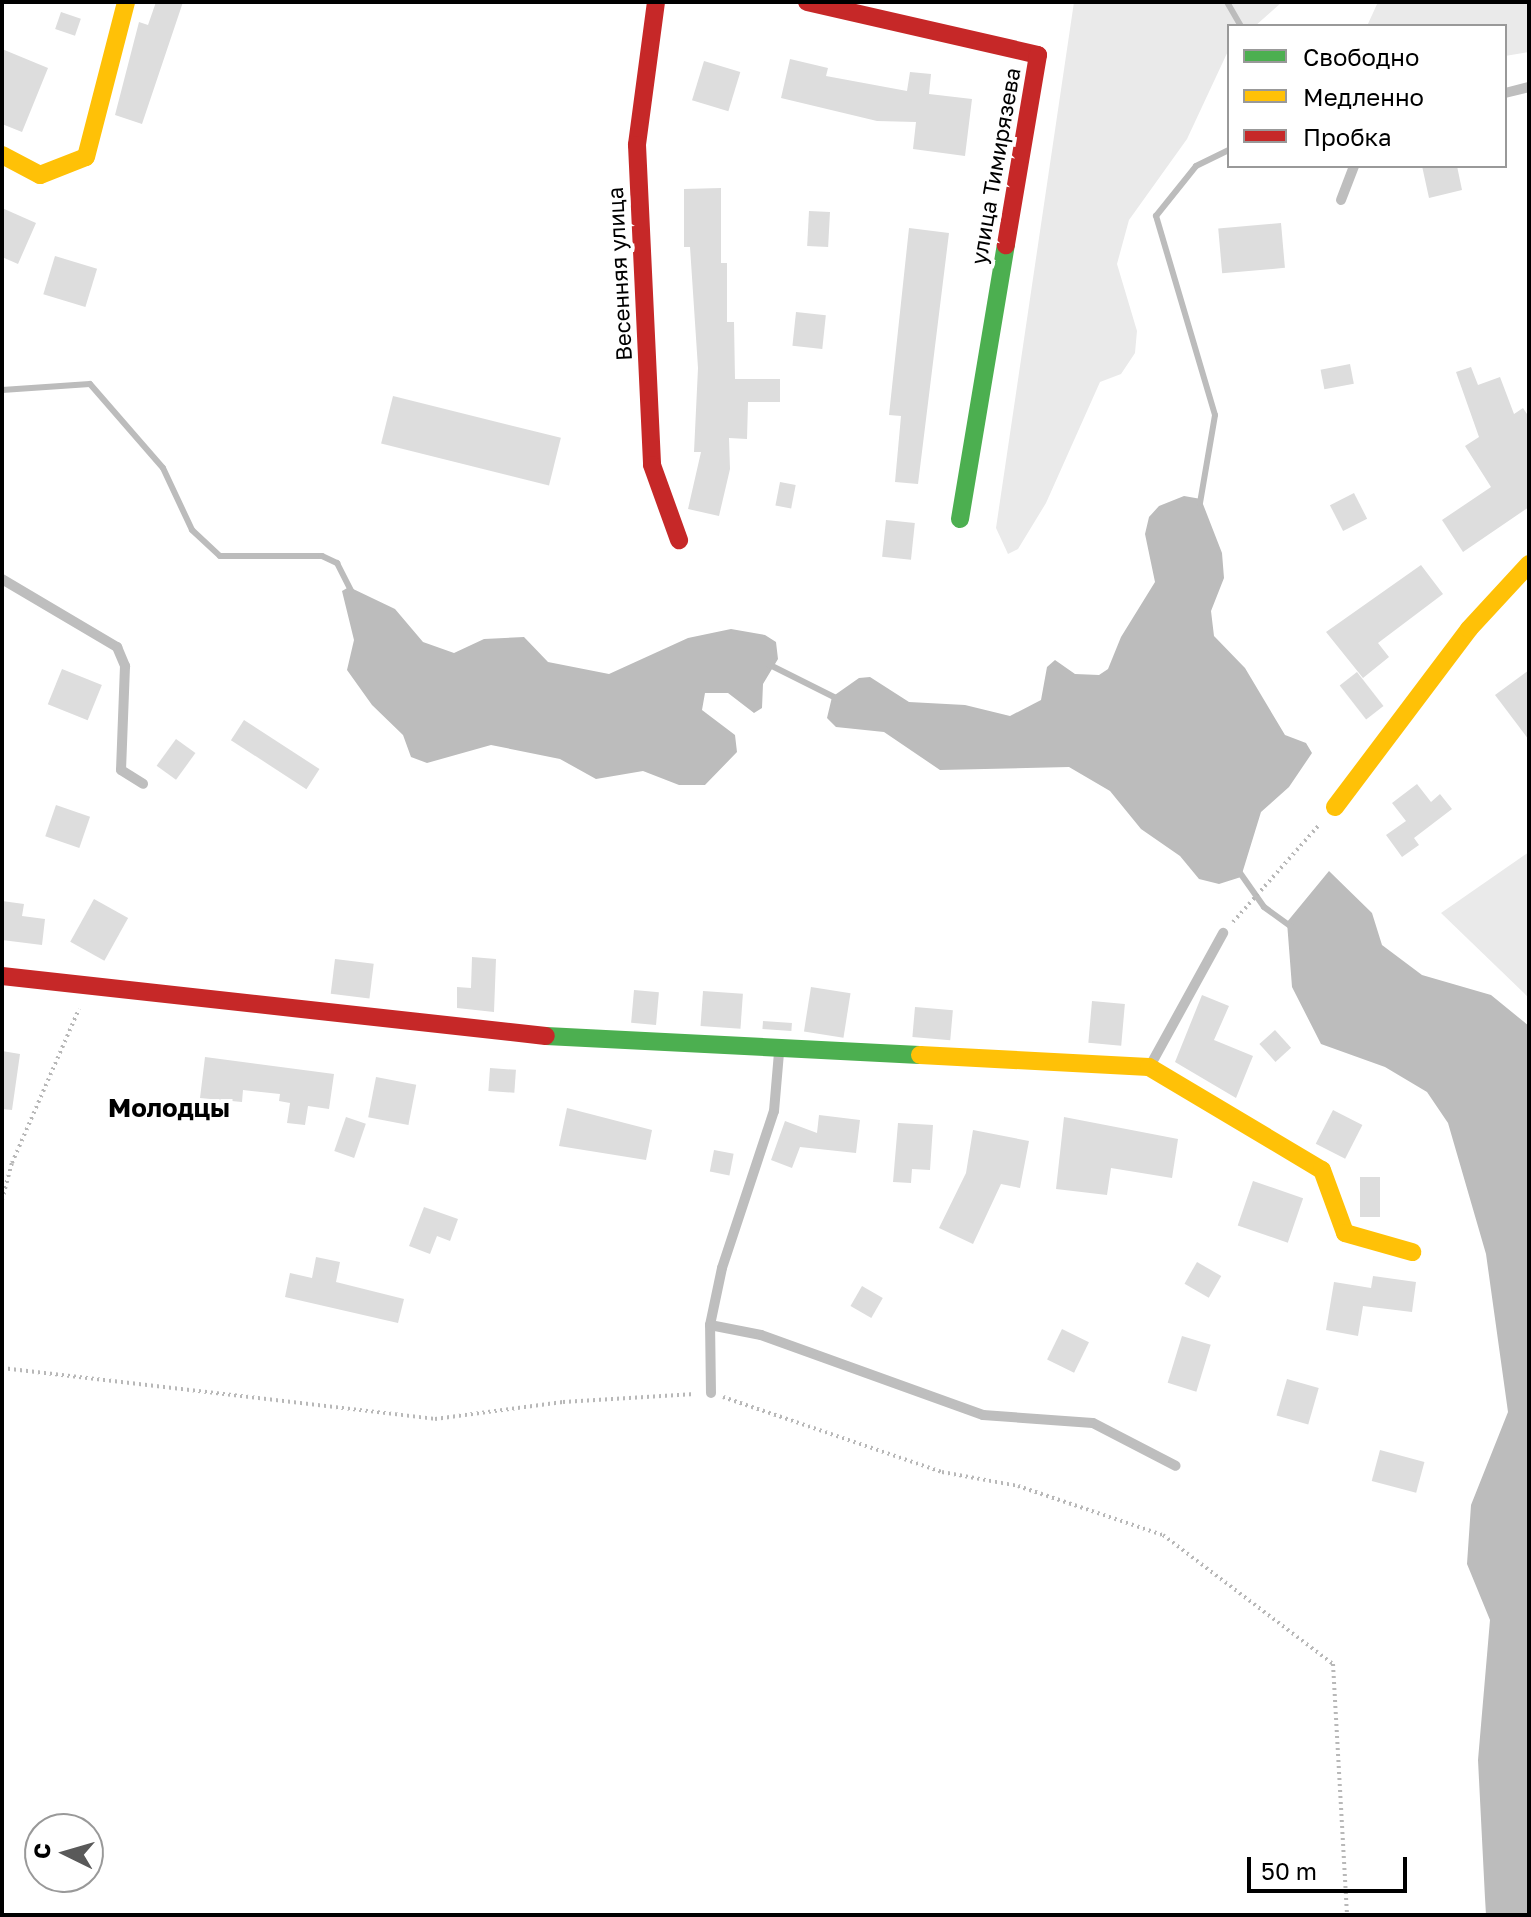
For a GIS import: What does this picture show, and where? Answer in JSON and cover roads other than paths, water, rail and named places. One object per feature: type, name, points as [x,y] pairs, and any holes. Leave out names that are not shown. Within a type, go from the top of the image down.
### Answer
[{"type":"street","points":[[2,155],[40,175],[86,157],[126,2]]},
{"type":"street","name":"Весенняя улица","points":[[656,2],[637,145],[652,465],[679,540]]},
{"type":"street","name":"улица Тимирязева","points":[[807,2],[1038,55],[960,519]]},
{"type":"street","points":[[1335,807],[1469,629],[1529,564]]},
{"type":"street","points":[[2,976],[88,989],[558,1037],[1149,1067],[1322,1170],[1345,1233],[1412,1252]]},
{"type":"lane","points":[[1507,92],[1529,87]]},
{"type":"lane","points":[[1341,200],[1353,168]]},
{"type":"lane","points":[[2,579],[117,647],[125,666],[121,770],[143,784]]},
{"type":"lane","points":[[1149,1067],[1223,933]]},
{"type":"lane","points":[[711,1393],[710,1325],[722,1268],[774,1111],[779,1050]]},
{"type":"lane","points":[[710,1325],[761,1335],[983,1415],[1093,1423],[1176,1466]]},
{"type":"waterway","points":[[1227,2],[1240,24]]},
{"type":"waterway","points":[[1200,503],[1215,415],[1156,216],[1196,166],[1227,151]]},
{"type":"waterway","points":[[2,390],[90,384],[163,468],[192,530],[220,556],[322,556],[337,563],[352,593]]},
{"type":"waterway","points":[[768,664],[836,698]]},
{"type":"waterway","points":[[1238,870],[1264,907],[1293,928]]},
{"type":"district","name":"Молодцы","points":[[169,1108]]}]
